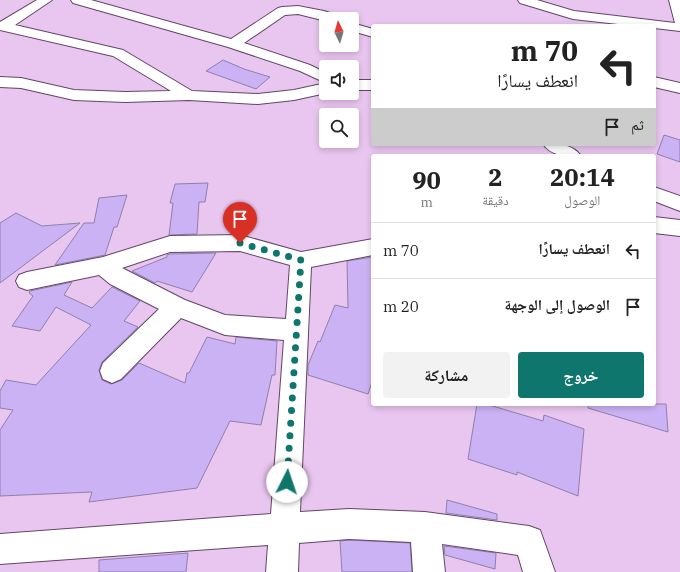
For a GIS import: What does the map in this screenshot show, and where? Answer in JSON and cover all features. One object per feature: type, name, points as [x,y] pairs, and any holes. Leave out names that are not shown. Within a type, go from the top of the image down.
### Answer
[{"type":"street","points":[[2,27],[46,0]]},
{"type":"street","points":[[77,0],[234,44],[304,68],[319,76]]},
{"type":"street","points":[[524,0],[573,15],[653,24]]},
{"type":"street","points":[[675,0],[680,20]]},
{"type":"street","points":[[234,44],[282,11],[298,10],[319,14]]},
{"type":"street","points":[[656,24],[680,27]]},
{"type":"street","points":[[2,27],[118,53],[189,96]]},
{"type":"street","points":[[359,29],[371,33]]},
{"type":"street","points":[[0,82],[21,83],[74,95],[125,97],[189,96],[258,99],[294,95],[319,90]]},
{"type":"street","points":[[656,82],[680,88]]},
{"type":"street","points":[[359,85],[371,85]]},
{"type":"street","points":[[555,146],[569,154]]},
{"type":"street","points":[[656,195],[680,204]]},
{"type":"street","points":[[656,225],[680,228]]},
{"type":"street","points":[[27,281],[103,266],[170,244],[240,243],[301,260],[371,247]]},
{"type":"street","points":[[282,572],[301,260]]},
{"type":"street","points":[[103,266],[118,278],[177,307],[225,326],[297,330]]},
{"type":"street","points":[[112,371],[177,307]]},
{"type":"street","points":[[0,549],[349,524],[425,527],[529,541],[539,572]]},
{"type":"street","points":[[425,527],[429,572]]},
{"type":"building","points":[[223,60],[244,69],[270,77],[256,89],[206,71]]},
{"type":"building","points":[[664,135],[680,140],[680,162],[657,154]]},
{"type":"building","points":[[208,183],[205,202],[199,202],[197,234],[169,235],[173,203],[170,203],[175,184]]},
{"type":"building","points":[[127,195],[117,227],[114,227],[105,255],[55,265],[84,223],[94,223],[99,198]]},
{"type":"building","points":[[16,213],[42,226],[80,223],[0,283],[0,223]]},
{"type":"building","points":[[216,253],[192,292],[157,281],[155,283],[132,271],[167,257],[167,255],[170,254]]},
{"type":"building","points":[[371,257],[371,385],[368,394],[308,375],[308,365],[318,341],[320,342],[335,305],[348,308],[347,261]]},
{"type":"building","points":[[72,282],[64,295],[92,308],[112,287],[140,301],[124,321],[138,327],[102,362],[99,370],[102,380],[111,384],[122,380],[139,363],[185,383],[187,373],[189,373],[207,337],[235,344],[236,337],[277,341],[275,375],[272,375],[261,425],[230,421],[197,488],[89,502],[92,492],[0,496],[0,430],[13,410],[0,408],[0,391],[6,380],[36,385],[91,325],[56,307],[40,331],[12,326],[33,296],[29,293],[30,291]]},
{"type":"building","points":[[656,404],[666,404],[668,432],[588,408],[588,406],[656,406]]},
{"type":"building","points":[[477,406],[493,406],[543,421],[544,415],[584,429],[578,496],[517,472],[517,475],[468,459]]},
{"type":"building","points":[[447,500],[497,514],[497,520],[446,513]]},
{"type":"building","points":[[349,540],[410,543],[412,572],[342,572],[340,541]]},
{"type":"building","points":[[444,546],[496,553],[495,569],[445,555]]},
{"type":"building","points":[[188,553],[186,572],[99,572],[99,560]]},
{"type":"route","points":[[240,243],[301,260],[287,482]]}]
